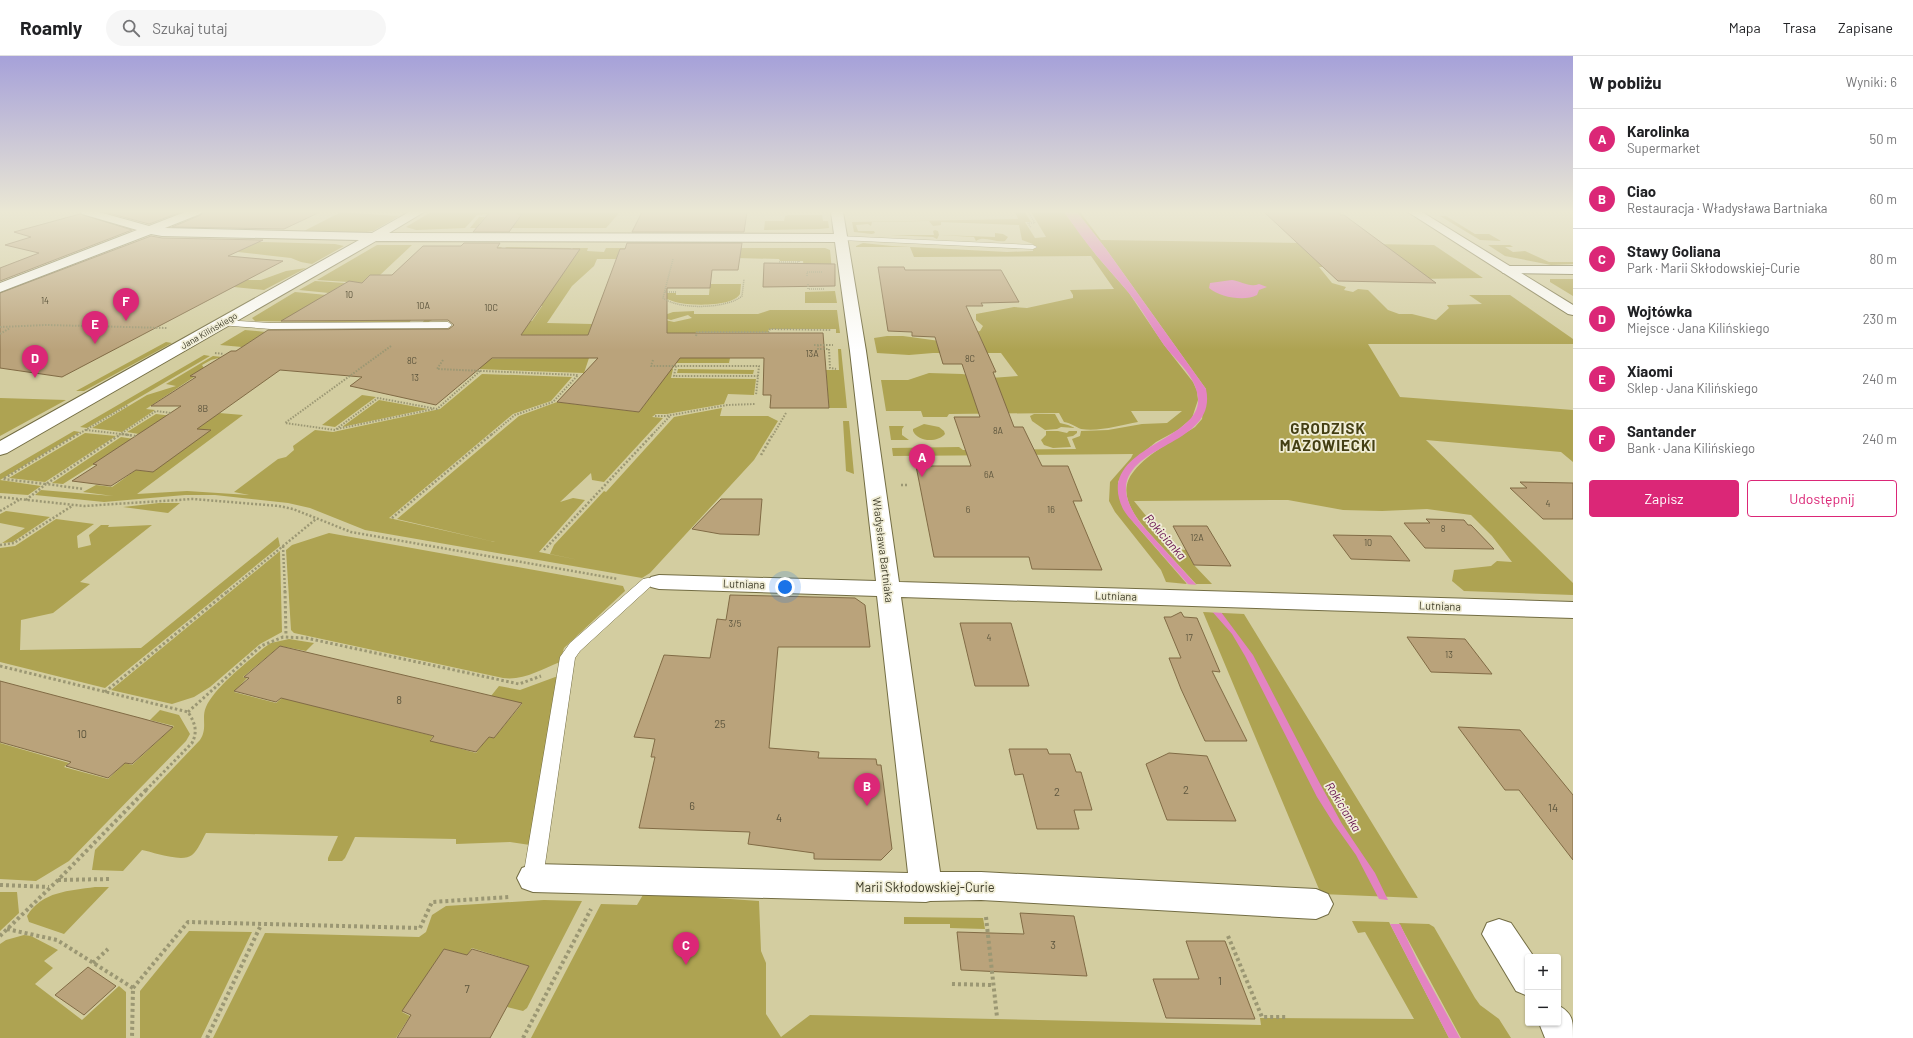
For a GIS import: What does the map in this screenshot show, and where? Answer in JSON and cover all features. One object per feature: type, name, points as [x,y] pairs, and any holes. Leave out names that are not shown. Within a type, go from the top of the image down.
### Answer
[{"type":"street","points":[[0,288],[78,258]]},
{"type":"street","name":"Jana Kilińskiego","points":[[0,449],[337,258]]},
{"type":"street","name":"Władysława Bartniaka","points":[[844,258],[858,351],[926,888]]},
{"type":"street","points":[[1488,258],[1573,311]]},
{"type":"street","points":[[1508,270],[1573,270]]},
{"type":"street","name":"Lutniana","points":[[654,582],[1573,610]]},
{"type":"street","name":"Marii Skłodowskiej-Curie","points":[[524,888],[926,888],[981,886],[1316,904]]},
{"type":"street","points":[[1499,934],[1525,974]]},
{"type":"street","points":[[1559,1026],[1566,1038]]},
{"type":"lane","points":[[222,323],[271,326],[448,326]]},
{"type":"lane","points":[[524,888],[571,651],[654,582]]},
{"type":"path","points":[[674,258],[663,299],[677,304],[724,304],[735,302],[741,297],[744,279]]},
{"type":"path","points":[[779,262],[797,262]]},
{"type":"path","points":[[807,276],[807,272],[813,272]]},
{"type":"path","points":[[808,284],[808,289],[815,289]]},
{"type":"path","points":[[664,292],[676,292]]},
{"type":"path","points":[[0,327],[54,325],[168,328]]},
{"type":"path","points":[[0,334],[11,327]]},
{"type":"path","points":[[696,336],[697,332],[770,332],[770,329],[834,330]]},
{"type":"path","points":[[393,344],[285,423],[335,430],[437,408],[480,371]]},
{"type":"path","points":[[814,345],[828,345]]},
{"type":"path","points":[[818,345],[818,349],[828,349],[830,368],[837,369]]},
{"type":"path","points":[[392,518],[515,415],[553,402],[578,375],[437,369],[443,360]]},
{"type":"path","points":[[653,360],[651,366],[759,366],[756,395]]},
{"type":"path","points":[[676,366],[674,376],[758,376]]},
{"type":"path","points":[[335,430],[378,398],[437,408]]},
{"type":"path","points":[[655,416],[671,415],[727,405],[755,404]]},
{"type":"path","points":[[25,500],[46,484],[156,412],[172,413]]},
{"type":"path","points":[[761,455],[786,413]]},
{"type":"path","points":[[544,550],[671,415]]},
{"type":"path","points":[[79,429],[135,436]]},
{"type":"path","points":[[84,489],[3,479],[86,430]]},
{"type":"path","points":[[0,497],[73,505],[101,506],[193,499],[279,506],[293,509],[351,532],[622,580],[654,582]]},
{"type":"path","points":[[0,511],[20,500]]},
{"type":"path","points":[[0,545],[14,543],[73,505]]},
{"type":"path","points":[[105,692],[316,519]]},
{"type":"path","points":[[283,546],[286,636]]},
{"type":"path","points":[[188,712],[261,646],[270,641],[286,636],[293,636],[519,684],[567,666]]},
{"type":"path","points":[[0,666],[188,712],[195,722],[197,731],[192,743],[58,880],[49,887],[0,936]]},
{"type":"path","points":[[58,880],[110,879]]},
{"type":"path","points":[[0,885],[49,887]]},
{"type":"path","points":[[132,1038],[133,988],[188,922],[420,928],[432,902],[524,888]]},
{"type":"path","points":[[523,1038],[594,904]]},
{"type":"path","points":[[985,909],[997,1017]]},
{"type":"path","points":[[208,1038],[261,925]]},
{"type":"path","points":[[7,929],[58,940],[133,988]]},
{"type":"path","points":[[1228,936],[1262,1017],[1287,1017]]},
{"type":"path","points":[[93,963],[108,949]]},
{"type":"path","points":[[952,984],[993,985]]},
{"type":"shaded area","points":[[289,258],[323,258],[312,264]]},
{"type":"shaded area","points":[[355,258],[398,258],[380,275],[400,279],[443,258],[566,258],[567,260],[568,258],[651,258],[597,259],[594,266],[572,286],[547,323],[592,324],[594,320],[656,318],[674,322],[692,318],[688,315],[671,320],[659,317],[673,312],[694,311],[694,314],[758,314],[770,310],[837,310],[840,333],[836,333],[836,329],[769,329],[768,332],[696,332],[694,336],[444,335],[449,328],[491,328],[509,321],[532,321],[542,306],[525,305],[443,320],[481,291],[427,323],[422,323],[432,311],[417,312],[409,323],[255,321],[252,318],[295,292],[327,295],[380,284],[317,280]]},
{"type":"shaded area","points":[[736,258],[831,258],[832,271],[804,270],[803,261]]},
{"type":"shaded area","points":[[1092,258],[1098,258],[1129,293],[1164,345],[1193,382],[1197,391],[1198,400],[1192,418],[1178,430],[1156,442],[1128,465],[1118,482],[1123,508],[1134,523],[1187,584],[1166,582],[1161,570],[1115,512],[1109,501],[1110,482],[1133,454],[893,456],[892,448],[959,447],[963,450],[1076,449],[1072,439],[1080,436],[1081,431],[1108,430],[1142,424],[1167,423],[1182,411],[1131,411],[1138,422],[1102,429],[1088,430],[1081,429],[1064,422],[1059,413],[949,414],[947,417],[923,417],[921,411],[886,411],[881,380],[908,380],[929,373],[962,374],[991,378],[1018,376],[1001,353],[933,353],[909,355],[877,353],[874,338],[903,336],[947,342],[963,334],[980,331],[983,326],[976,320],[976,314],[1014,307],[1027,308],[1073,298],[1070,290],[1114,289]]},
{"type":"shaded area","points":[[1099,258],[1112,258],[1206,389],[1206,407],[1199,421],[1187,433],[1156,451],[1142,461],[1131,472],[1126,487],[1130,507],[1141,524],[1221,612],[1253,655],[1342,824],[1375,873],[1388,900],[1379,899],[1356,855],[1317,797],[1245,656],[1232,634],[1123,509],[1118,488],[1123,472],[1135,458],[1184,425],[1195,413],[1198,398],[1194,383],[1190,376],[1164,345],[1133,298]]},
{"type":"shaded area","points":[[1112,258],[1453,258],[1483,278],[1415,279],[1337,267],[1319,267],[1332,283],[1346,287],[1344,290],[1353,292],[1358,289],[1368,290],[1388,310],[1399,314],[1412,314],[1436,320],[1449,308],[1447,305],[1482,304],[1469,295],[1510,295],[1573,339],[1573,344],[1368,344],[1400,397],[1573,410],[1573,462],[1561,452],[1426,440],[1573,583],[1573,595],[1464,591],[1452,581],[1454,570],[1491,566],[1497,561],[1512,562],[1492,536],[1471,515],[1427,509],[1382,511],[1343,510],[1288,500],[1134,501],[1173,549],[1186,550],[1194,565],[1212,584],[1196,584],[1140,522],[1129,502],[1126,492],[1128,481],[1140,464],[1155,452],[1195,427],[1202,419],[1206,389]]},
{"type":"shaded area","points":[[1514,258],[1540,258],[1549,262],[1573,262],[1573,264],[1551,265]]},
{"type":"shaded area","points":[[306,268],[264,290],[214,285],[237,280],[261,280],[286,271]]},
{"type":"shaded area","points":[[1550,279],[1573,279],[1573,296],[1550,282]]},
{"type":"shaded area","points":[[1232,280],[1249,285],[1259,284],[1267,287],[1259,290],[1257,295],[1246,298],[1232,298],[1219,294],[1209,288],[1210,283]]},
{"type":"shaded area","points":[[315,281],[345,283],[329,293],[299,290]]},
{"type":"shaded area","points":[[710,284],[741,284],[740,294],[735,299],[727,302],[704,305],[681,303],[666,298],[667,293],[676,293],[676,295],[709,295]]},
{"type":"shaded area","points":[[835,291],[837,303],[805,303],[805,292]]},
{"type":"shaded area","points":[[245,330],[266,332],[242,347],[220,345]]},
{"type":"shaded area","points":[[166,342],[172,343],[84,391],[76,391]]},
{"type":"shaded area","points":[[838,349],[841,349],[847,408],[829,408],[826,370],[839,370]]},
{"type":"shaded area","points":[[204,355],[210,356],[87,428],[80,427]]},
{"type":"shaded area","points":[[213,356],[222,357],[211,360],[202,365],[204,368],[191,376],[194,377],[146,409],[155,410],[122,432],[92,428],[147,395],[176,386],[166,384]]},
{"type":"shaded area","points":[[589,358],[584,373],[451,368],[453,359]]},
{"type":"shaded area","points":[[661,358],[730,358],[729,363],[660,363]]},
{"type":"shaded area","points":[[646,369],[673,369],[671,378],[756,379],[754,395],[728,394],[724,404],[667,414],[656,414],[652,417],[663,418],[604,482],[592,480],[591,473],[560,502],[573,498],[585,500],[539,552],[579,560],[550,554],[554,545],[604,491],[606,492],[674,417],[722,408],[720,416],[768,416],[778,421],[754,460],[650,573],[642,578],[365,530],[310,508],[288,503],[215,495],[185,495],[104,502],[35,495],[41,490],[113,496],[83,492],[96,485],[112,487],[136,470],[153,472],[186,436],[219,413],[243,415],[137,494],[187,491],[249,495],[234,492],[278,459],[286,457],[294,450],[293,446],[315,430],[333,432],[440,409],[482,374],[572,377],[551,401],[513,414],[389,518],[495,542],[397,519],[519,416],[557,402],[639,412],[654,392]]},
{"type":"shaded area","points":[[678,369],[754,370],[753,374],[677,373]]},
{"type":"shaded area","points":[[362,395],[376,397],[335,427],[322,425]]},
{"type":"shaded area","points":[[0,398],[66,400],[0,436]]},
{"type":"shaded area","points":[[379,400],[428,409],[342,427]]},
{"type":"shaded area","points":[[156,414],[173,416],[139,434],[127,432]]},
{"type":"shaded area","points":[[1034,414],[1055,414],[1060,423],[1075,428],[1061,427],[1057,429],[1045,430],[1032,421],[1030,416]]},
{"type":"shaded area","points":[[843,421],[849,421],[854,474],[846,471]]},
{"type":"shaded area","points":[[924,424],[939,427],[945,434],[942,437],[933,440],[923,439],[915,435],[913,429]]},
{"type":"shaded area","points":[[889,426],[904,426],[902,429],[902,435],[909,440],[891,440]]},
{"type":"shaded area","points":[[74,431],[80,432],[0,480],[0,474]]},
{"type":"shaded area","points":[[1046,431],[1067,433],[1069,431],[1077,431],[1077,433],[1073,436],[1067,437],[1071,447],[1053,448],[1044,445],[1041,440],[1046,435]]},
{"type":"shaded area","points":[[85,433],[116,436],[45,482],[9,478]]},
{"type":"shaded area","points":[[121,437],[134,439],[63,484],[52,483]]},
{"type":"shaded area","points":[[0,480],[41,486],[28,495],[0,493]]},
{"type":"shaded area","points":[[159,503],[180,503],[168,513],[123,507]]},
{"type":"shaded area","points":[[6,511],[50,517],[13,542],[2,543],[25,528],[0,523],[0,514]]},
{"type":"shaded area","points":[[56,519],[94,524],[77,536],[78,548],[91,545],[89,535],[101,525],[109,525],[108,527],[152,525],[80,582],[90,584],[53,613],[21,620],[20,650],[141,648],[278,537],[280,546],[105,688],[0,662],[0,548],[15,546]]},
{"type":"shaded area","points":[[329,533],[623,586],[625,591],[564,648],[560,662],[518,678],[503,678],[294,633],[291,630],[286,550],[292,545]]},
{"type":"shaded area","points":[[280,551],[282,632],[260,644],[210,687],[194,697],[172,704],[111,690]]},
{"type":"shaded area","points":[[1203,612],[1244,614],[1418,898],[1321,894]]},
{"type":"shaded area","points":[[289,639],[314,643],[306,651],[280,646],[243,677],[247,678],[234,692],[276,703],[282,698],[433,736],[430,740],[476,753],[488,737],[494,738],[522,704],[491,696],[499,686],[520,690],[558,676],[530,845],[510,842],[456,844],[456,839],[355,837],[345,858],[342,861],[328,861],[338,836],[206,833],[200,845],[192,855],[187,857],[182,858],[167,856],[142,850],[123,871],[92,870],[95,850],[200,740],[204,731],[204,715],[206,707],[216,691],[232,675],[265,647],[271,643]]},
{"type":"shaded area","points":[[160,710],[179,715],[190,734],[186,741],[69,861],[36,881],[0,879],[0,743],[69,763],[64,767],[108,779],[125,763],[132,765],[174,726],[150,720]]},
{"type":"shaded area","points":[[95,887],[109,887],[64,934],[29,922],[27,916],[40,901],[66,891]]},
{"type":"shaded area","points":[[0,892],[17,892],[19,913],[0,931]]},
{"type":"shaded area","points":[[644,893],[759,901],[761,951],[766,963],[766,1014],[781,1037],[810,1015],[1261,1025],[1260,1018],[1414,1019],[1365,932],[1358,933],[1352,921],[1389,922],[1449,1038],[531,1038],[601,904],[637,905]]},
{"type":"shaded area","points":[[544,900],[582,901],[527,1008],[523,1011],[507,1007],[529,966],[472,948],[467,955],[444,949],[402,1012],[410,1016],[396,1038],[213,1038],[265,933],[419,937],[426,932],[432,915],[446,906]]},
{"type":"shaded area","points":[[904,917],[983,918],[985,929],[950,928],[950,924],[904,924]]},
{"type":"shaded area","points":[[1399,923],[1429,924],[1434,927],[1475,998],[1480,1005],[1499,1019],[1511,1038],[1461,1038]]},
{"type":"shaded area","points":[[1390,924],[1400,924],[1419,964],[1460,1038],[1449,1038]]},
{"type":"shaded area","points":[[189,931],[252,932],[201,1038],[140,1038],[140,991]]},
{"type":"shaded area","points":[[24,935],[31,936],[58,950],[44,961],[53,968],[35,984],[82,1020],[119,986],[126,992],[126,1038],[0,1038],[0,944],[6,940]]},
{"type":"pier","points":[[1185,584],[1199,585],[1223,613],[1209,612]]},
{"type":"building","points":[[26,258],[60,258],[0,281],[0,268]]},
{"type":"building","points":[[93,258],[248,258],[283,261],[62,377],[0,368],[0,293]]},
{"type":"building","points":[[410,258],[574,258],[521,335],[588,335],[617,258],[740,258],[738,270],[712,270],[710,288],[667,288],[667,333],[823,333],[829,408],[770,408],[771,395],[763,395],[764,358],[680,358],[639,412],[557,402],[598,358],[492,358],[436,405],[350,386],[362,377],[280,370],[197,429],[211,430],[153,472],[136,470],[111,486],[72,481],[97,465],[93,464],[181,406],[151,406],[196,377],[190,376],[231,351],[236,351],[268,330],[449,329],[454,325],[448,320],[281,321],[349,281],[362,283],[370,275],[392,275]]},
{"type":"building","points":[[1313,258],[1402,258],[1436,283],[1338,281]]},
{"type":"building","points":[[764,263],[835,264],[835,286],[763,287]]},
{"type":"building","points":[[878,267],[904,267],[905,270],[1001,270],[1019,302],[981,303],[983,306],[966,306],[996,372],[993,372],[1014,427],[1023,427],[1042,466],[1068,466],[1082,501],[1073,501],[1102,570],[1032,569],[1029,557],[934,557],[916,466],[971,466],[954,417],[980,417],[962,364],[943,364],[935,337],[912,336],[912,332],[888,331]]},
{"type":"building","points":[[1520,482],[1573,483],[1573,519],[1543,519],[1510,488],[1527,488]]},
{"type":"building","points":[[721,499],[762,499],[759,535],[720,534],[692,529]]},
{"type":"building","points":[[1426,519],[1464,520],[1468,525],[1471,525],[1494,549],[1425,548],[1404,523],[1430,523]]},
{"type":"building","points":[[1173,526],[1207,526],[1231,566],[1194,565]]},
{"type":"building","points":[[1333,535],[1391,536],[1410,561],[1351,559]]},
{"type":"building","points":[[730,595],[855,598],[865,605],[870,647],[778,647],[769,748],[819,752],[818,758],[876,759],[877,765],[881,765],[892,849],[881,860],[814,859],[814,853],[748,844],[750,832],[639,828],[655,757],[651,757],[655,739],[634,737],[664,655],[710,658],[717,619],[726,620]]},
{"type":"building","points":[[1181,612],[1184,617],[1197,618],[1220,672],[1212,671],[1247,741],[1205,741],[1181,689],[1169,658],[1181,658],[1164,617],[1171,617]]},
{"type":"building","points":[[960,623],[1011,623],[1029,686],[975,686]]},
{"type":"building","points":[[1407,637],[1465,639],[1492,674],[1431,672]]},
{"type":"building","points":[[280,646],[522,703],[494,738],[489,737],[476,752],[430,741],[434,736],[281,698],[276,702],[234,691],[249,678],[244,677]]},
{"type":"building","points":[[0,681],[173,727],[132,764],[125,763],[108,778],[66,766],[71,762],[0,742]]},
{"type":"building","points":[[1458,727],[1520,730],[1573,795],[1573,860],[1519,790],[1505,790]]},
{"type":"building","points":[[1009,749],[1047,749],[1049,754],[1070,754],[1076,772],[1081,772],[1092,810],[1074,810],[1079,829],[1037,829],[1023,774],[1015,775]]},
{"type":"building","points":[[1169,753],[1207,756],[1236,821],[1167,820],[1146,764]]},
{"type":"building","points":[[1020,913],[1074,916],[1087,976],[961,970],[957,932],[1024,934]]},
{"type":"building","points":[[1186,941],[1225,941],[1255,1019],[1166,1018],[1153,979],[1199,979]]},
{"type":"building","points":[[444,949],[467,955],[472,949],[529,966],[490,1038],[397,1038],[411,1015],[402,1011]]},
{"type":"building","points":[[88,967],[116,986],[84,1015],[55,995]]},
{"type":"place","name":"Santander","points":[[126,321]]},
{"type":"place","name":"Xiaomi","points":[[95,344]]},
{"type":"place","name":"Wojtówka","points":[[35,378]]},
{"type":"place","name":"Karolinka","points":[[922,477]]},
{"type":"place","name":"Ciao","points":[[867,806]]},
{"type":"place","name":"Stawy Goliana","points":[[686,965]]},
{"type":"district","name":"GRODZISK MAZOWIECKI","points":[[1328,438]]},
{"type":"water label","name":"Rokicianka","points":[[1165,537]]},
{"type":"water label","name":"Rokicianka","points":[[1343,807]]}]
